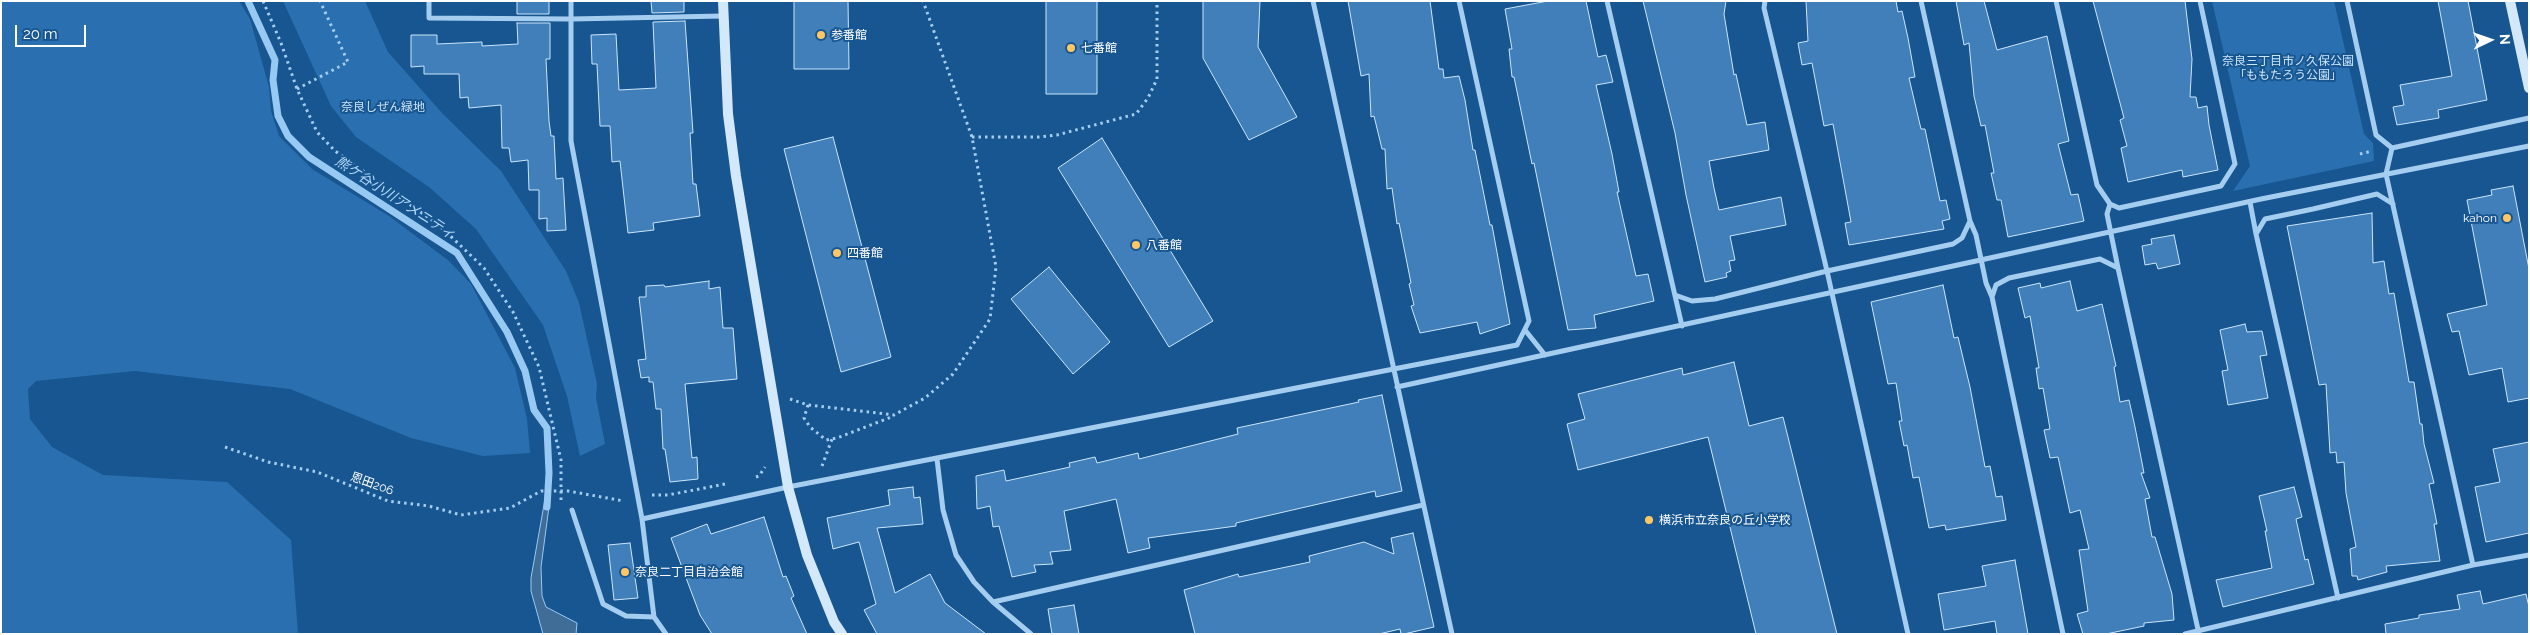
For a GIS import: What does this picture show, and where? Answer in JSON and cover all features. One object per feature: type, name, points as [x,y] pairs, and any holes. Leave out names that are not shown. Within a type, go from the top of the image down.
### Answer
[{"type":"street","points":[[429,1],[429,18],[571,20],[723,16]]},
{"type":"street","points":[[571,1],[571,141],[642,519],[654,617],[666,634]]},
{"type":"street","points":[[723,1],[728,114],[736,176],[788,487],[807,555],[834,622],[842,634]]},
{"type":"street","points":[[1313,1],[1452,634]]},
{"type":"street","points":[[642,519],[788,487],[1518,345],[1529,321],[1459,1]]},
{"type":"street","points":[[1607,1],[1682,326]]},
{"type":"street","points":[[1765,1],[1764,8],[1827,271],[1908,634]]},
{"type":"street","points":[[1921,1],[1970,221],[1976,235],[1986,283],[1992,297],[2063,634]]},
{"type":"street","points":[[2056,1],[2097,185],[2110,204],[2119,208],[2220,186],[2236,164],[2200,1]]},
{"type":"street","points":[[2347,1],[2376,135],[2392,148]]},
{"type":"street","points":[[2510,1],[2529,88]]},
{"type":"street","points":[[2392,148],[2529,118]]},
{"type":"street","points":[[1397,388],[2250,202],[2529,146]]},
{"type":"street","points":[[2392,148],[2386,174],[2473,565]]},
{"type":"street","points":[[2256,234],[2265,219],[2313,208],[2377,194],[2393,204]]},
{"type":"street","points":[[2250,202],[2338,598]]},
{"type":"street","points":[[2110,204],[2106,214],[2199,632]]},
{"type":"street","points":[[1675,295],[1692,301],[1715,299],[1827,271],[1953,244],[1962,238],[1970,221]]},
{"type":"street","points":[[1992,297],[1996,285],[2009,278],[2100,259],[2118,268]]},
{"type":"street","points":[[1525,330],[1545,355]]},
{"type":"street","points":[[937,459],[943,510],[956,555],[974,582],[993,602],[1031,634]]},
{"type":"street","points":[[993,602],[1423,505]]},
{"type":"street","points":[[572,510],[603,604],[626,616],[654,617]]},
{"type":"street","points":[[2185,634],[2473,565],[2529,555]]},
{"type":"path","points":[[263,1],[282,43],[297,89],[317,132],[335,150],[440,226],[484,268],[513,312],[539,367],[560,460],[559,491],[639,504]]},
{"type":"path","points":[[297,89],[348,62],[320,1]]},
{"type":"path","points":[[808,405],[804,418],[810,427],[826,440],[894,415],[926,398],[953,374],[990,319],[996,267],[972,137],[923,1]]},
{"type":"path","points":[[972,137],[1039,137],[1136,114],[1148,98],[1157,78],[1157,1]]},
{"type":"path","points":[[790,399],[808,405],[894,415]]},
{"type":"path","points":[[821,470],[833,439]]},
{"type":"path","name":"恩田206","points":[[225,447],[268,462],[316,472],[388,501],[429,506],[460,515],[510,508],[541,491],[559,491]]},
{"type":"path","points":[[748,479],[759,476],[765,467]]},
{"type":"path","points":[[652,495],[668,495],[730,483]]},
{"type":"green space","points":[[1,1],[239,1],[250,19],[269,87],[271,111],[279,136],[312,169],[389,216],[449,261],[471,284],[515,368],[527,419],[530,453],[483,456],[411,438],[290,389],[135,371],[36,381],[28,389],[30,419],[52,447],[103,475],[227,482],[291,540],[298,634],[1,634]]},
{"type":"green space","name":"奈良しぜん緑地","points":[[283,1],[365,1],[388,52],[442,113],[501,171],[566,271],[579,303],[597,384],[596,398],[605,444],[580,456],[567,396],[543,325],[476,229],[429,187],[356,137],[331,106]]},
{"type":"green space","name":"奈良三丁目市ノ久保公園 「ももたろう公園」","points":[[2212,1],[2334,1],[2364,134],[2373,143],[2374,161],[2233,191],[2250,166]]},
{"type":"shaded area","points":[[545,499],[550,499],[541,567],[542,596],[546,607],[577,623],[576,634],[543,634],[531,591],[531,578]]},
{"type":"building","points":[[517,1],[549,1],[549,14],[517,14]]},
{"type":"building","points":[[651,1],[684,1],[684,12],[652,13]]},
{"type":"building","name":"参番館","points":[[794,1],[848,1],[849,69],[794,69]]},
{"type":"building","name":"七番館","points":[[1046,1],[1097,1],[1097,94],[1046,94]]},
{"type":"building","points":[[1203,1],[1260,1],[1258,47],[1297,117],[1249,140],[1203,58]]},
{"type":"building","points":[[1348,1],[1430,1],[1439,69],[1443,69],[1444,78],[1459,76],[1465,100],[1473,150],[1475,150],[1490,225],[1492,225],[1510,324],[1480,334],[1477,322],[1420,333],[1411,306],[1414,305],[1409,284],[1411,283],[1399,223],[1397,224],[1392,188],[1387,189],[1385,149],[1382,149],[1374,116],[1371,117],[1369,74],[1361,76]]},
{"type":"building","points":[[1548,1],[1586,1],[1598,57],[1606,55],[1613,82],[1596,85],[1612,154],[1619,192],[1617,192],[1636,276],[1648,274],[1654,301],[1594,315],[1596,328],[1568,330],[1534,163],[1532,164],[1514,77],[1512,77],[1509,49],[1512,49],[1505,9]]},
{"type":"building","points":[[1643,1],[1726,1],[1724,14],[1734,75],[1736,74],[1747,125],[1765,122],[1769,150],[1709,161],[1719,210],[1781,197],[1786,225],[1730,236],[1735,260],[1729,261],[1731,271],[1726,273],[1727,277],[1705,282],[1675,133]]},
{"type":"building","points":[[1806,1],[1896,1],[1898,12],[1902,11],[1908,38],[1915,77],[1909,78],[1921,129],[1925,129],[1940,201],[1946,200],[1950,219],[1942,221],[1944,229],[1849,245],[1845,223],[1851,222],[1833,124],[1824,126],[1812,63],[1802,65],[1798,43],[1808,41]]},
{"type":"building","points":[[1956,1],[1984,1],[1997,50],[2047,36],[2069,141],[2058,144],[2071,195],[2078,194],[2084,221],[2008,237],[2001,200],[1997,200],[1991,173],[1994,173],[1985,125],[1981,126],[1974,96],[1969,43],[1964,45]]},
{"type":"building","points":[[2093,1],[2185,1],[2192,59],[2190,97],[2196,97],[2198,108],[2207,106],[2218,170],[2183,177],[2182,170],[2128,182],[2121,148],[2127,146],[2120,120],[2124,118]]},
{"type":"building","points":[[2438,1],[2468,1],[2487,100],[2438,110],[2439,118],[2397,125],[2393,107],[2404,105],[2400,85],[2452,76]]},
{"type":"building","points":[[685,21],[693,133],[690,133],[693,184],[696,184],[700,216],[653,223],[654,230],[628,233],[620,161],[612,162],[610,126],[600,126],[597,64],[592,64],[591,35],[616,34],[619,90],[656,88],[653,22]]},
{"type":"building","points":[[517,23],[550,23],[550,59],[546,59],[549,121],[551,136],[554,136],[556,179],[563,178],[566,230],[547,231],[547,218],[539,219],[539,190],[529,190],[528,160],[511,162],[509,148],[502,148],[501,105],[469,108],[468,97],[460,98],[459,74],[424,74],[424,66],[411,67],[411,35],[437,35],[437,44],[482,42],[482,46],[518,44]]},
{"type":"building","name":"四番館","points":[[833,137],[891,357],[841,372],[784,149]]},
{"type":"building","name":"八番館","points":[[1102,138],[1213,321],[1169,347],[1058,168]]},
{"type":"building","points":[[2513,186],[2529,269],[2529,398],[2508,402],[2502,368],[2469,375],[2459,331],[2452,332],[2447,314],[2487,305],[2467,200],[2492,195],[2491,190]]},
{"type":"building","points":[[2372,213],[2373,263],[2384,261],[2389,294],[2394,293],[2409,382],[2414,382],[2420,424],[2422,424],[2424,444],[2434,483],[2429,484],[2437,524],[2434,524],[2440,561],[2386,566],[2387,572],[2358,580],[2357,576],[2352,576],[2350,549],[2356,547],[2346,493],[2344,462],[2337,463],[2336,452],[2330,453],[2326,384],[2319,385],[2287,226]]},
{"type":"building","points":[[2174,235],[2180,264],[2158,269],[2156,263],[2145,265],[2142,246],[2152,244],[2151,239]]},
{"type":"building","points":[[1049,267],[1110,342],[1073,374],[1011,299]]},
{"type":"building","points":[[709,281],[709,289],[720,287],[723,328],[733,328],[737,379],[685,384],[692,458],[697,457],[698,479],[670,482],[665,449],[663,449],[661,409],[656,409],[653,382],[649,382],[649,377],[641,378],[638,360],[646,359],[639,297],[646,297],[646,286],[664,285],[665,287]]},
{"type":"building","points":[[2070,281],[2077,311],[2102,304],[2116,366],[2114,367],[2120,402],[2129,400],[2135,427],[2144,473],[2141,473],[2150,498],[2145,499],[2152,537],[2155,537],[2172,594],[2174,620],[2144,623],[2144,626],[2106,634],[2083,634],[2077,614],[2088,611],[2079,550],[2089,549],[2080,510],[2070,513],[2058,457],[2050,458],[2044,430],[2050,429],[2043,388],[2039,389],[2036,368],[2039,368],[2030,316],[2025,318],[2018,288],[2040,283],[2041,288]]},
{"type":"building","points":[[1943,285],[1954,338],[1958,337],[1970,387],[1985,467],[1990,466],[1996,497],[2002,496],[2006,520],[1946,530],[1945,525],[1929,528],[1919,477],[1913,478],[1907,445],[1904,446],[1899,421],[1902,421],[1896,383],[1888,384],[1871,302]]},
{"type":"building","points":[[2245,324],[2247,332],[2262,331],[2267,355],[2260,356],[2268,398],[2228,405],[2222,371],[2228,370],[2220,330]]},
{"type":"building","points":[[1734,362],[1749,426],[1783,417],[1837,634],[1756,634],[1708,437],[1578,470],[1567,424],[1585,419],[1578,394],[1682,368],[1683,375]]},
{"type":"building","points":[[1382,395],[1402,491],[1376,497],[1375,491],[1236,523],[1236,526],[1148,538],[1150,548],[1128,553],[1116,499],[1064,511],[1071,550],[1050,552],[1053,564],[1034,565],[1036,572],[1012,577],[999,526],[993,527],[990,506],[977,509],[976,476],[1004,470],[1006,481],[1070,467],[1069,463],[1095,457],[1097,463],[1138,453],[1139,459],[1238,434],[1237,428],[1359,402],[1358,400]]},
{"type":"building","points":[[2529,442],[2529,533],[2486,542],[2475,487],[2500,482],[2493,449]]},
{"type":"building","points":[[913,487],[914,498],[920,497],[923,524],[877,528],[895,593],[930,574],[945,603],[986,634],[877,634],[864,610],[876,604],[859,542],[833,549],[827,518],[890,505],[888,490]]},
{"type":"building","points":[[2294,487],[2302,517],[2296,519],[2305,560],[2308,559],[2314,584],[2223,607],[2216,580],[2272,568],[2265,531],[2267,531],[2259,496]]},
{"type":"building","points":[[764,517],[783,577],[786,576],[794,596],[791,598],[807,634],[712,634],[700,615],[671,538],[707,524],[711,534]]},
{"type":"building","points":[[1413,533],[1434,627],[1404,634],[1401,634],[1400,629],[1379,634],[1195,634],[1184,590],[1238,574],[1239,577],[1310,562],[1309,556],[1364,542],[1394,554],[1391,538]]},
{"type":"building","points":[[630,543],[638,598],[614,600],[608,545]]},
{"type":"building","points":[[2015,560],[2028,634],[1997,634],[1995,621],[1944,630],[1938,594],[1986,586],[1982,566]]},
{"type":"building","points":[[2480,591],[2483,604],[2526,594],[2529,607],[2529,634],[2386,634],[2385,624],[2419,618],[2419,615],[2460,609],[2457,595]]},
{"type":"building","points":[[1074,605],[1079,634],[1052,634],[1048,609]]},
{"type":"waterway","name":"熊ケ谷小川アメニティ","points":[[248,1],[275,60],[273,80],[278,116],[288,136],[309,157],[457,253],[507,332],[525,371],[534,410],[547,428],[549,473],[547,507]]},
{"type":"place","name":"参番館","points":[[821,35]]},
{"type":"place","name":"七番館","points":[[1071,48]]},
{"type":"place","name":"kahon","points":[[2507,218]]},
{"type":"place","name":"八番館","points":[[1136,245]]},
{"type":"place","name":"四番館","points":[[837,253]]},
{"type":"place","name":"横浜市立奈良の丘小学校","points":[[1649,520]]},
{"type":"place","name":"奈良二丁目自治会館","points":[[625,572]]}]
